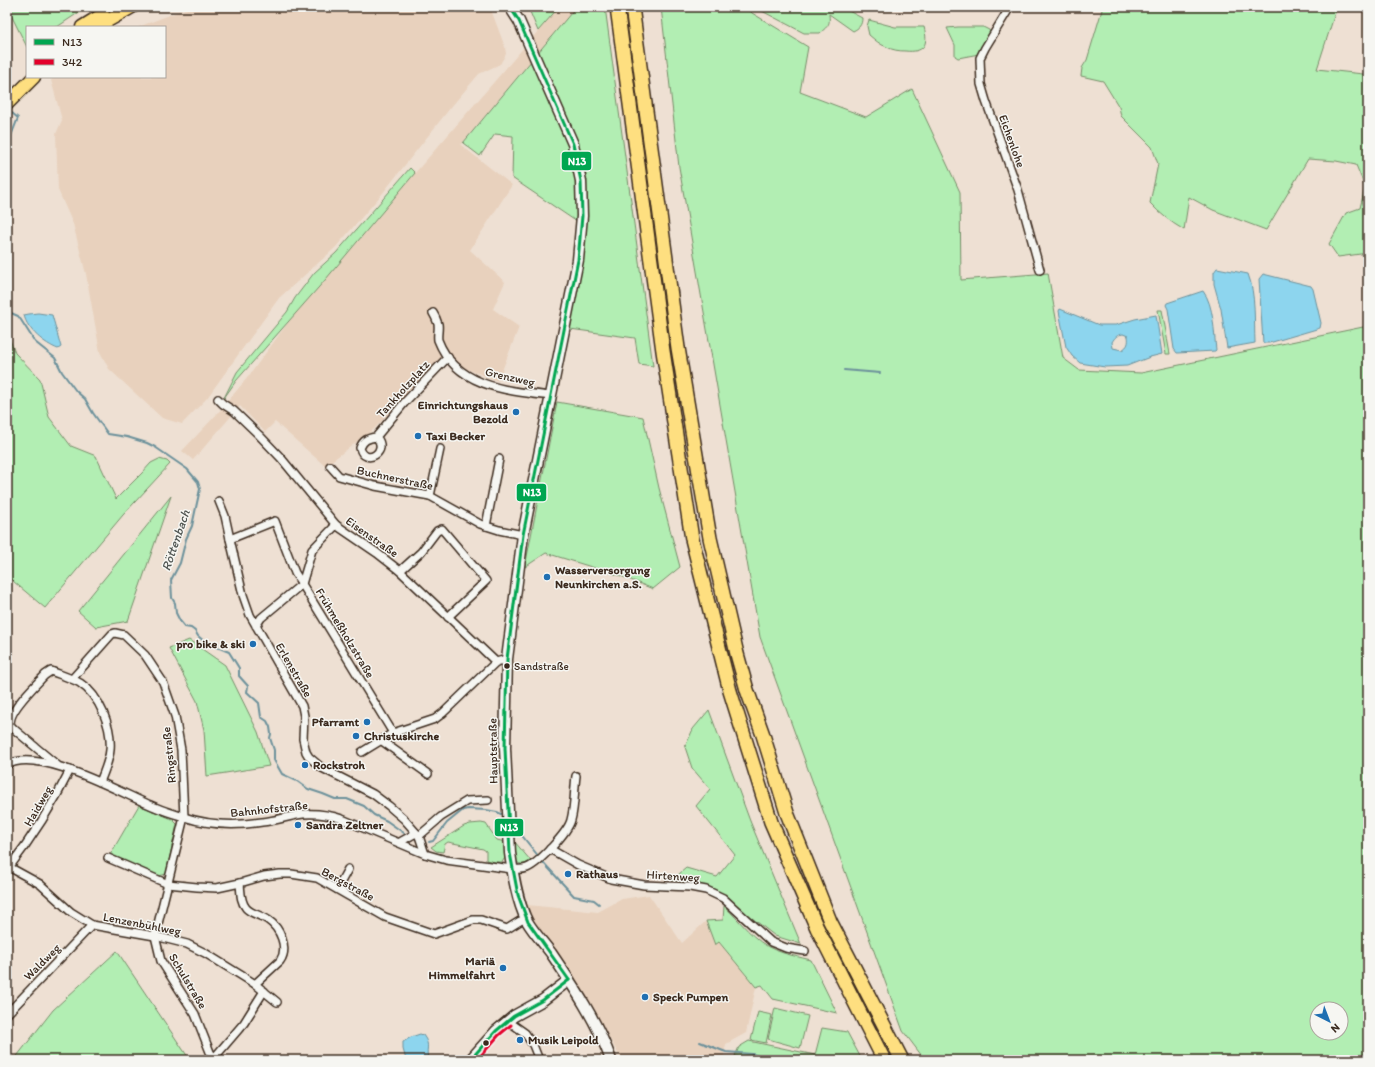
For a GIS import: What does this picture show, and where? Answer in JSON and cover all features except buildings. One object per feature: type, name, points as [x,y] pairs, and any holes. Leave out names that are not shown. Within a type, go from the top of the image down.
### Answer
[{"type":"highway","points":[[617,7],[663,352],[692,539],[730,691],[771,822],[817,928],[884,1060]]},
{"type":"highway","points":[[632,7],[680,356],[710,538],[747,690],[763,735],[787,813],[830,921],[902,1060]]},
{"type":"main road","points":[[84,26],[114,7]]},
{"type":"main road","points":[[99,26],[132,7]]},
{"type":"main road","points":[[510,7],[519,21]]},
{"type":"main road","points":[[516,7],[519,21]]},
{"type":"main road","name":"Hauptstraße","points":[[519,21],[573,144],[581,181],[582,216],[578,260],[523,535],[507,659],[505,748],[512,869],[518,897],[526,920],[569,980],[591,1017],[611,1060]]},
{"type":"main road","points":[[7,95],[26,74]]},
{"type":"main road","points":[[7,104],[33,78]]},
{"type":"main road","points":[[470,1060],[496,1031],[514,1016],[542,1000],[569,980]]},
{"type":"street","name":"Eichenlohe","points":[[1010,7],[980,58],[981,84],[1018,190],[1040,270]]},
{"type":"street","name":"Grenzweg","points":[[433,313],[438,324],[438,338],[448,357],[462,372],[482,383],[496,387],[523,393],[551,396]]},
{"type":"street","name":"Tankholzplatz","points":[[376,437],[405,402],[448,357]]},
{"type":"street","name":"Eisenstraße","points":[[218,399],[234,411],[281,458],[336,526],[377,553],[400,571],[496,662]]},
{"type":"street","points":[[430,496],[440,449]]},
{"type":"street","points":[[486,526],[500,459]]},
{"type":"street","name":"Buchnerstraße","points":[[330,466],[340,476],[353,481],[430,496],[486,526],[523,535]]},
{"type":"street","name":"Erlenstraße","points":[[219,502],[225,516],[243,594],[250,615],[302,706],[304,716],[303,739],[306,752],[309,757],[322,768],[373,794],[404,819],[418,834],[425,854]]},
{"type":"street","points":[[230,539],[275,521],[295,573],[302,584],[261,618],[256,626]]},
{"type":"street","name":"Frühmeßholzstraße","points":[[336,526],[312,550],[302,584],[393,733]]},
{"type":"street","points":[[400,571],[421,552],[437,531],[442,529],[486,581],[448,617]]},
{"type":"street","name":"Ringstraße","points":[[72,679],[112,634],[115,633],[124,635],[145,655],[163,682],[176,716],[181,750],[184,817]]},
{"type":"street","points":[[362,752],[393,733],[435,719],[496,662],[507,659]]},
{"type":"street","points":[[59,766],[9,727],[14,710],[45,675],[51,671],[81,684],[89,691],[99,705],[109,731],[110,752],[100,782]]},
{"type":"street","points":[[382,741],[428,774]]},
{"type":"street","name":"Bahnhofstraße","points":[[7,765],[20,761],[32,761],[59,766],[100,782],[155,807],[200,821],[238,825],[304,814],[333,816],[342,818],[425,854],[446,860],[512,869],[522,869],[532,865],[547,852]]},
{"type":"street","name":"Haidweg","points":[[8,868],[39,826],[70,770]]},
{"type":"street","points":[[547,852],[563,836],[571,820],[576,776]]},
{"type":"street","points":[[400,842],[418,834],[441,817],[467,801],[488,800]]},
{"type":"street","name":"Schulstraße","points":[[184,817],[155,936],[162,961],[195,1014],[215,1059]]},
{"type":"street","name":"Hirtenweg","points":[[547,852],[611,879],[644,885],[690,887],[706,890],[723,898],[771,942],[786,948],[805,951]]},
{"type":"street","name":"Bergstraße","points":[[108,858],[168,884],[197,888],[217,888],[240,884],[264,876],[280,874],[317,878],[385,917],[412,928],[434,934],[473,920],[481,920],[507,929],[520,921],[526,920]]},
{"type":"street","name":"Lenzenbühlweg","points":[[8,868],[40,884],[71,912],[92,925],[155,936],[187,944],[205,953],[255,984],[277,1002]]},
{"type":"street","points":[[337,889],[348,869]]},
{"type":"street","points":[[240,884],[241,897],[244,905],[251,912],[270,921],[280,934],[284,947],[280,961],[255,984]]},
{"type":"street","name":"Waldweg","points":[[9,1008],[92,925]]},
{"type":"street","points":[[215,1059],[244,1023],[264,991]]},
{"type":"street","points":[[508,1021],[525,1033],[533,1045],[539,1060]]},
{"type":"shaded area","points":[[191,7],[490,7],[505,47],[506,54],[500,64],[479,74],[382,194],[335,248],[279,298],[207,398],[182,424],[162,418],[109,369],[100,352],[86,274],[73,224],[58,190],[56,134],[62,120],[51,80],[54,78],[166,78],[166,26],[141,26]]},
{"type":"shaded area","points":[[559,7],[576,7],[461,145],[512,185],[470,250],[505,282],[493,309],[519,327],[498,381],[440,359],[374,429],[325,466],[275,422],[265,432],[240,406],[193,460],[182,451],[217,414],[248,377],[292,317]]},
{"type":"shaded area","points":[[649,895],[682,943],[706,921],[715,945],[719,942],[756,987],[746,1033],[726,1044],[723,1060],[622,1060],[591,1006],[546,940],[532,926],[527,905],[598,912],[622,899]]},
{"type":"green space","points":[[7,7],[87,7],[58,26],[26,26],[26,45]]},
{"type":"green space","points":[[528,7],[559,7],[538,31]]},
{"type":"green space","points":[[576,7],[605,7],[653,366],[639,364],[635,338],[570,329],[586,228],[512,178],[513,136],[495,134],[480,156],[463,143]]},
{"type":"green space","points":[[661,7],[746,7],[752,13],[808,47],[800,92],[866,117],[912,89],[960,192],[961,280],[1048,273],[1063,358],[1079,370],[1141,373],[1368,326],[1368,1060],[925,1060],[903,1031],[760,637],[679,167]]},
{"type":"green space","points":[[757,7],[841,7],[862,18],[862,20],[860,26],[853,31],[829,14],[828,25],[820,33],[804,33]]},
{"type":"green space","points":[[1100,7],[1337,7],[1317,69],[1363,74],[1368,76],[1368,253],[1338,257],[1329,244],[1346,213],[1360,208],[1365,187],[1356,165],[1336,161],[1308,159],[1266,230],[1213,210],[1189,197],[1184,230],[1158,211],[1150,203],[1158,164],[1152,147],[1121,116],[1119,107],[1103,81],[1081,76],[1082,68],[1087,60],[1102,10]]},
{"type":"green space","points":[[869,20],[895,27],[924,27],[926,39],[924,46],[917,51],[893,50],[869,35],[867,26]]},
{"type":"green space","points":[[983,27],[989,30],[990,32],[980,49],[979,54],[958,58],[955,56],[955,45],[947,28]]},
{"type":"green space","points":[[410,168],[415,173],[326,279],[236,381],[224,398],[237,372],[287,312],[295,298],[314,273],[336,253]]},
{"type":"green space","points":[[1158,310],[1162,310],[1170,354],[1166,354]]},
{"type":"green space","points":[[7,332],[15,353],[40,379],[49,417],[71,446],[96,456],[116,499],[151,463],[159,459],[167,461],[170,464],[123,515],[45,608],[7,576]]},
{"type":"green space","points":[[557,402],[643,417],[659,488],[680,567],[653,589],[621,576],[546,553],[525,567]]},
{"type":"green space","points":[[171,496],[128,621],[96,627],[78,611]]},
{"type":"green space","points":[[189,640],[225,665],[258,732],[269,766],[207,776],[204,730],[197,701],[169,648]]},
{"type":"green space","points":[[709,710],[750,821],[801,944],[775,936],[719,892],[694,882],[672,880],[686,868],[717,877],[735,855],[696,806],[710,789],[692,768],[685,747],[693,729]]},
{"type":"green space","points":[[139,805],[172,819],[177,824],[166,874],[159,876],[110,855]]},
{"type":"green space","points":[[481,823],[486,824],[497,840],[505,842],[505,858],[502,862],[486,860],[486,851],[483,849],[448,842],[445,844],[443,852],[436,851],[431,847],[464,826]]},
{"type":"green space","points":[[514,841],[531,861],[519,864],[516,861]]},
{"type":"green space","points":[[724,906],[760,942],[775,950],[811,960],[837,1013],[773,999],[762,985],[756,987],[719,942],[715,945],[706,921],[723,920]]},
{"type":"green space","points":[[117,951],[190,1060],[14,1060],[53,1010]]},
{"type":"green space","points":[[775,1008],[808,1016],[800,1048],[768,1039]]},
{"type":"green space","points":[[758,1012],[772,1015],[766,1043],[751,1040]]},
{"type":"green space","points":[[822,1028],[847,1032],[862,1060],[748,1060],[735,1056],[739,1047],[749,1041],[815,1055]]},
{"type":"water","points":[[1217,268],[1248,274],[1251,282],[1253,299],[1255,343],[1227,348],[1221,309],[1214,284],[1214,272]]},
{"type":"water","points":[[1263,274],[1311,286],[1321,323],[1320,328],[1269,343],[1263,343],[1259,279]]},
{"type":"water","points":[[1203,291],[1207,297],[1211,311],[1216,350],[1177,353],[1174,349],[1168,309],[1166,305],[1167,303]]},
{"type":"water","points":[[1060,309],[1099,325],[1116,325],[1135,319],[1156,315],[1162,354],[1127,366],[1105,367],[1080,363],[1072,356],[1066,347],[1059,311]],"holes":[[[1123,334],[1128,336],[1128,344],[1124,349],[1113,348],[1112,342],[1116,336]]]},
{"type":"water","points":[[38,313],[52,315],[61,347],[58,349],[37,336],[26,321],[24,315]]},
{"type":"water","points":[[420,1034],[426,1039],[429,1060],[406,1060],[403,1042]]},
{"type":"waterway","name":"Röttenbach","points":[[7,146],[18,118],[12,113]]},
{"type":"waterway","name":"Röttenbach","points":[[7,265],[9,270],[7,275]]},
{"type":"waterway","name":"Röttenbach","points":[[7,293],[11,313],[18,316],[35,342],[55,358],[62,372],[76,391],[85,399],[108,434],[127,437],[155,447],[187,469],[198,482],[200,489],[192,526],[186,539],[180,563],[171,580],[172,598],[175,603],[176,613],[185,627],[191,628],[205,642],[229,652],[239,668],[239,676],[248,686],[247,692],[259,703],[261,717],[267,721],[270,727],[270,738],[274,750],[274,760],[282,774],[297,781],[308,789],[335,799],[347,799],[364,806],[374,815],[387,821],[404,833]]},
{"type":"waterway","points":[[844,370],[880,373]]},
{"type":"waterway","name":"Röttenbach","points":[[429,842],[433,841],[447,823],[463,810],[486,810],[501,814]]},
{"type":"waterway","name":"Röttenbach","points":[[512,823],[539,857]]},
{"type":"waterway","name":"Röttenbach","points":[[541,860],[574,896],[594,900],[599,904]]},
{"type":"waterway","name":"Röttenbach","points":[[700,1042],[726,1052],[752,1054],[772,1060]]},
{"type":"transit line","name":"N13","points":[[510,7],[519,21],[573,144],[581,181],[582,216],[578,260],[523,535],[507,659],[505,748],[510,853],[518,895],[528,922],[569,980]]},
{"type":"transit line","name":"N13","points":[[470,1060],[496,1031],[514,1016],[543,1000],[569,980]]},
{"type":"transit line","name":"342","points":[[477,1060],[499,1035],[511,1025]]},
{"type":"place","name":"Einrichtungshaus Bezold","points":[[516,412]]},
{"type":"place","name":"Taxi Becker","points":[[418,436]]},
{"type":"place","name":"Wasserversorgung Neunkirchen a.S.","points":[[547,577]]},
{"type":"place","name":"pro bike & ski","points":[[253,644]]},
{"type":"place","name":"Sandstraße","points":[[507,666]]},
{"type":"place","name":"Pfarramt","points":[[367,722]]},
{"type":"place","name":"Christuskirche","points":[[356,736]]},
{"type":"place","name":"Rockstroh","points":[[305,765]]},
{"type":"place","name":"Sandra Zeltner","points":[[298,825]]},
{"type":"place","name":"Rathaus","points":[[568,874]]},
{"type":"place","name":"Mariä Himmelfahrt","points":[[503,968]]},
{"type":"place","name":"Speck Pumpen","points":[[645,997]]},
{"type":"place","name":"Musik Leipold","points":[[520,1040]]}]
